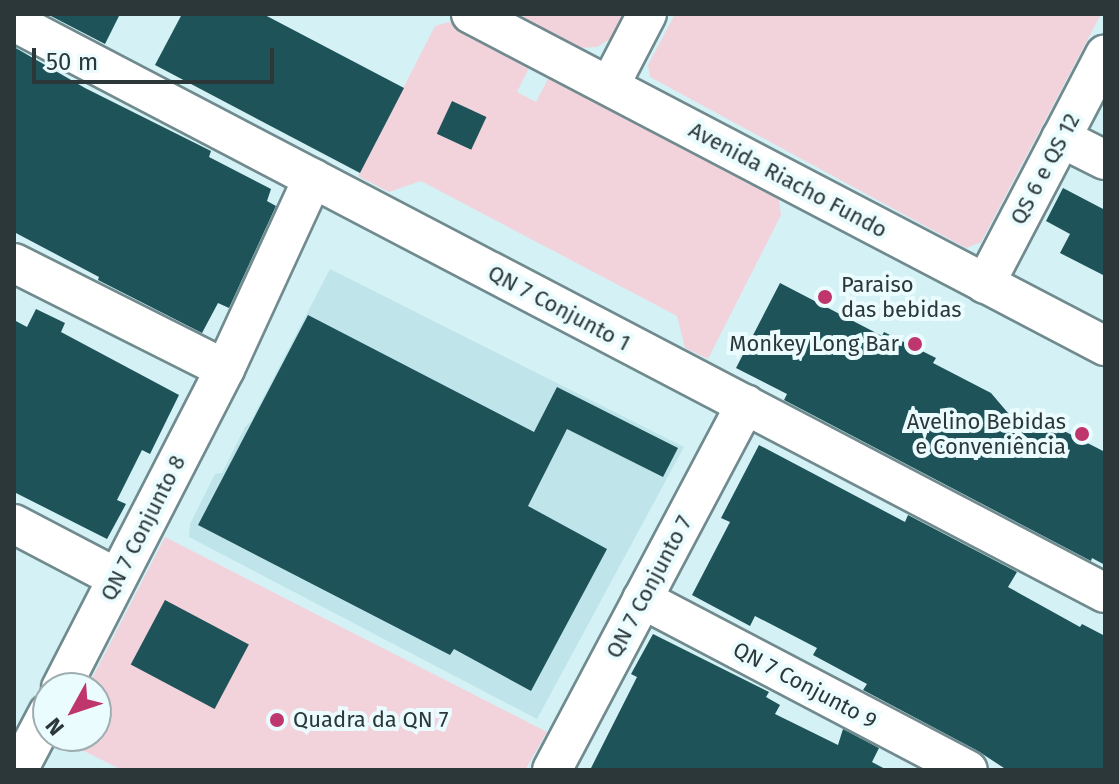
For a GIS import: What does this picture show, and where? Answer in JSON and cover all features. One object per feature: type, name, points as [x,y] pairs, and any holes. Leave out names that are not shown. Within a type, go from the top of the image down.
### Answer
[{"type":"street","name":"Avenida Riacho Fundo","points":[[471,14],[1105,346]]},
{"type":"street","points":[[610,85],[647,14]]},
{"type":"street","name":"QN 7 Conjunto 1","points":[[14,22],[1105,593]]},
{"type":"street","name":"QS 6 e QS 12","points":[[985,284],[1105,54]]},
{"type":"street","points":[[1061,138],[1105,160]]},
{"type":"street","name":"QN 7 Conjunto 8","points":[[69,672],[225,369],[313,178]]},
{"type":"street","points":[[14,263],[225,369]]},
{"type":"street","name":"QN 7 Conjunto 7","points":[[552,770],[746,404]]},
{"type":"street","points":[[14,524],[117,578]]},
{"type":"street","name":"QN 7 Conjunto 9","points":[[642,599],[968,770]]},
{"type":"street","points":[[18,770],[32,743]]},
{"type":"shaded area","points":[[522,14],[629,14],[612,38],[597,47],[578,48],[525,21]]},
{"type":"shaded area","points":[[675,14],[1101,14],[981,242],[966,248],[650,77],[648,65]]},
{"type":"shaded area","points":[[449,22],[531,64],[517,92],[536,102],[550,75],[778,194],[781,215],[708,359],[685,348],[677,316],[421,181],[389,192],[358,176],[435,26]]},
{"type":"shaded area","points":[[330,269],[684,447],[537,719],[189,537],[190,524],[215,474],[222,473]]},
{"type":"shaded area","points":[[165,537],[547,732],[525,770],[122,770],[86,752],[112,752],[112,672],[95,672]]},
{"type":"building","points":[[47,14],[120,14],[105,44]]},
{"type":"building","points":[[182,14],[263,14],[404,88],[360,173],[155,65]]},
{"type":"building","points":[[14,47],[85,88],[211,151],[209,157],[271,189],[267,201],[276,206],[229,308],[218,303],[202,333],[98,280],[99,277],[14,232]]},
{"type":"building","points":[[452,101],[486,117],[471,150],[437,134]]},
{"type":"building","points":[[1063,188],[1105,210],[1105,276],[1060,253],[1070,234],[1046,221]]},
{"type":"building","points":[[780,283],[882,336],[884,332],[936,358],[933,363],[991,393],[1020,427],[1027,412],[1105,452],[1105,565],[1092,558],[1091,561],[784,400],[787,394],[736,368]]},
{"type":"building","points":[[36,309],[65,323],[61,332],[179,395],[150,454],[142,450],[117,500],[126,504],[107,539],[14,492],[14,320],[27,327]]},
{"type":"building","points":[[308,315],[534,432],[557,387],[678,448],[663,477],[567,429],[528,506],[607,549],[531,691],[454,649],[450,655],[198,525]]},
{"type":"building","points":[[759,445],[905,522],[908,515],[1017,572],[1008,587],[1080,627],[1082,624],[1105,636],[1105,770],[1007,770],[978,751],[863,690],[867,684],[813,655],[817,648],[755,616],[750,626],[692,595],[730,522],[721,518]]},
{"type":"building","points":[[165,600],[249,645],[215,709],[131,664]]},
{"type":"building","points":[[653,634],[769,692],[766,697],[780,705],[775,714],[838,745],[843,729],[879,748],[872,762],[887,770],[590,770],[637,677],[631,674]]},
{"type":"place","name":"Paraiso das bebidas","points":[[825,297]]},
{"type":"place","name":"Monkey Long Bar","points":[[915,344]]},
{"type":"place","name":"Avelino Bebidas e Conveniência","points":[[1082,434]]},
{"type":"place","name":"Quadra da QN 7","points":[[277,720]]}]
